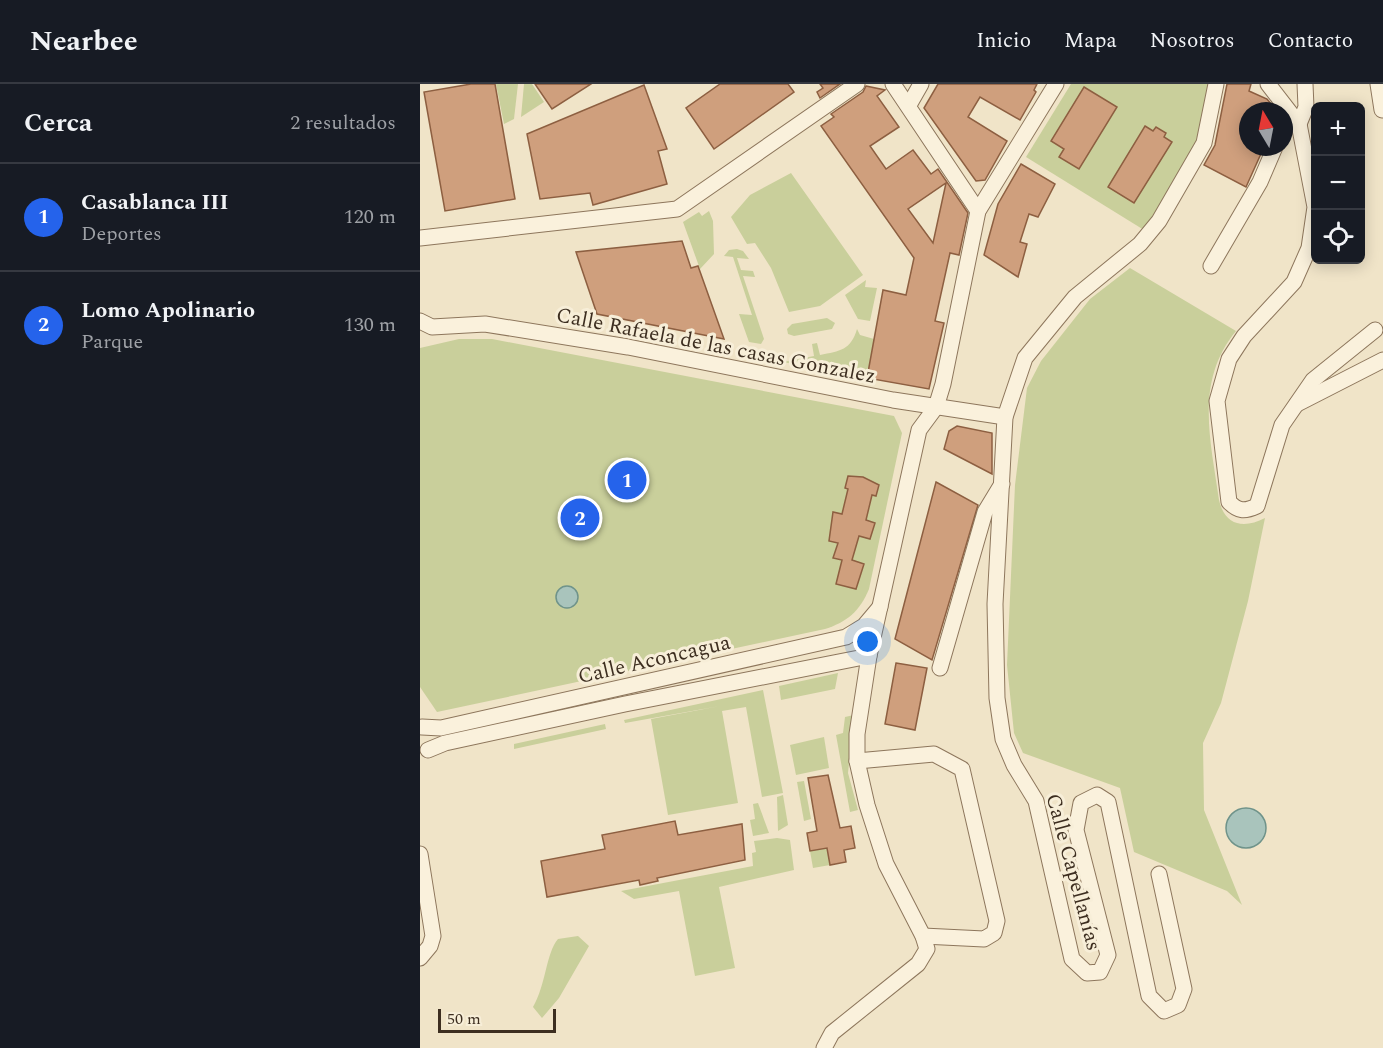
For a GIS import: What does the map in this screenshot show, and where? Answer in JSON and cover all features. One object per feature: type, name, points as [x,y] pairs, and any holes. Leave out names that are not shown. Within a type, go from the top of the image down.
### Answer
[{"type":"street","points":[[420,238],[677,209],[857,84]]},
{"type":"street","points":[[893,84],[978,212]]},
{"type":"street","points":[[909,105],[921,84]]},
{"type":"street","points":[[824,1048],[832,1033],[918,964],[927,949],[923,936],[886,864],[856,761],[857,734],[869,656],[919,430],[936,407],[978,212],[1056,84]]},
{"type":"street","name":"Calle Capellanías","points":[[1158,874],[1185,989],[1178,1005],[1164,1011],[1149,996],[1108,802],[1097,795],[1081,803],[1076,830],[1108,955],[1100,972],[1087,973],[1072,959],[1036,801],[1014,765],[1003,739],[997,698],[995,604],[1005,417],[1025,358],[1075,297],[1140,244],[1159,221],[1204,143],[1216,84]]},
{"type":"street","points":[[1268,84],[1278,102]]},
{"type":"street","points":[[1293,123],[1306,107],[1305,84]]},
{"type":"street","points":[[1378,84],[1382,110]]},
{"type":"street","points":[[1293,133],[1315,207],[1309,248],[1294,282],[1244,336],[1229,359],[1217,401],[1229,502],[1236,509],[1246,511],[1257,506],[1282,425],[1313,380],[1375,330]]},
{"type":"street","points":[[1211,266],[1260,182],[1271,156]]},
{"type":"street","name":"Calle Rafaela de las casas Gonzalez","points":[[420,321],[432,327],[485,324],[628,347],[936,407],[1005,417]]},
{"type":"street","points":[[1297,404],[1383,360]]},
{"type":"street","name":"Calle Capellanías","points":[[940,668],[985,512],[1002,484]]},
{"type":"street","name":"Calle Aconcagua","points":[[421,725],[441,728],[846,637],[864,626],[882,604]]},
{"type":"street","name":"Calle Aconcagua","points":[[428,750],[445,743],[625,704],[869,656]]},
{"type":"street","points":[[420,764],[428,750],[428,736],[421,725]]},
{"type":"street","points":[[856,761],[934,754],[962,769],[997,921],[994,933],[984,939],[923,936]]},
{"type":"street","points":[[420,854],[433,936],[430,946],[420,958]]},
{"type":"green space","points":[[496,84],[518,84],[514,119],[504,124]]},
{"type":"green space","points":[[524,84],[532,84],[544,102],[521,117]]},
{"type":"green space","points":[[1071,84],[1210,84],[1193,153],[1149,228],[1144,230],[1026,157]]},
{"type":"green space","points":[[791,173],[863,275],[820,306],[789,312],[771,268],[755,243],[747,244],[731,217],[750,195]]},
{"type":"green space","points":[[709,211],[713,221],[714,254],[700,269],[683,222],[699,212],[702,216]]},
{"type":"green space","points":[[729,250],[743,251],[749,259],[737,258],[741,270],[753,271],[755,277],[743,276],[764,339],[761,344],[749,342],[739,314],[752,315],[733,257],[724,256]]},
{"type":"green space","points":[[1130,268],[1236,331],[1223,350],[1214,371],[1210,391],[1212,456],[1219,500],[1226,515],[1236,523],[1243,524],[1265,518],[1248,601],[1221,703],[1203,743],[1204,810],[1242,905],[1227,891],[1134,852],[1120,788],[1023,753],[1014,733],[1007,665],[1015,485],[1027,388],[1041,361],[1090,299]]},
{"type":"green space","points":[[866,280],[865,287],[877,288],[870,321],[858,319],[845,295]]},
{"type":"green space","points":[[827,318],[835,323],[832,329],[794,336],[788,334],[787,329],[792,324]]},
{"type":"green space","points":[[857,329],[860,335],[874,339],[867,378],[783,362],[814,356],[812,344],[817,343],[820,355],[839,351],[848,345]]},
{"type":"green space","points":[[459,339],[492,339],[894,416],[902,433],[869,589],[861,604],[852,615],[825,629],[437,712],[420,687],[420,348]]},
{"type":"green space","points":[[838,673],[835,689],[781,700],[779,686]]},
{"type":"green space","points":[[763,690],[783,793],[762,797],[746,707],[722,711],[738,803],[668,815],[651,719],[720,706],[625,723],[624,720]]},
{"type":"green space","points":[[854,715],[848,773],[858,810],[850,812],[836,735],[843,733],[845,717]]},
{"type":"green space","points":[[605,724],[606,729],[514,749],[514,744]]},
{"type":"green space","points":[[824,737],[829,768],[796,775],[790,745]]},
{"type":"green space","points":[[804,781],[811,819],[804,821],[797,782]]},
{"type":"green space","points":[[783,795],[788,825],[778,831],[777,797]]},
{"type":"green space","points":[[758,803],[769,833],[753,836],[750,820],[755,819],[753,804]]},
{"type":"green space","points":[[777,838],[790,840],[794,870],[719,887],[735,968],[695,976],[679,891],[634,899],[621,891],[753,866],[752,853],[756,852],[754,841]]},
{"type":"green space","points":[[827,848],[830,865],[813,868],[810,851]]},
{"type":"green space","points":[[578,936],[589,946],[559,998],[542,1018],[533,1007],[541,989],[554,945],[558,939]]},
{"type":"water","points":[[567,586],[575,589],[578,597],[575,605],[567,608],[559,605],[556,597],[559,589]]},
{"type":"water","points":[[1246,808],[1260,814],[1266,828],[1260,842],[1246,848],[1232,842],[1226,828],[1232,814]]},
{"type":"building","points":[[471,84],[495,84],[515,199],[445,211],[424,92]]},
{"type":"building","points":[[535,84],[591,84],[552,109]]},
{"type":"building","points":[[720,84],[788,84],[794,92],[714,149],[686,108]]},
{"type":"building","points":[[820,84],[840,84],[820,98],[817,92],[823,88]]},
{"type":"building","points":[[938,84],[1037,84],[1034,90],[1036,92],[1020,120],[980,97],[968,117],[1007,141],[985,180],[976,181],[924,108]]},
{"type":"building","points":[[1227,84],[1251,84],[1249,91],[1270,102],[1239,102],[1239,156],[1260,156],[1246,187],[1204,165],[1215,145]]},
{"type":"building","points":[[644,85],[667,149],[658,151],[667,184],[593,205],[590,193],[540,199],[527,134]]},
{"type":"building","points":[[866,86],[885,90],[877,96],[899,127],[870,146],[886,169],[913,150],[931,174],[938,169],[968,213],[959,255],[950,253],[935,321],[944,323],[929,389],[867,378],[883,290],[906,295],[914,258],[821,126],[834,117],[831,114],[863,92]],"holes":[[[946,183],[933,243],[908,209]]]},
{"type":"building","points":[[1084,87],[1117,107],[1079,169],[1059,157],[1064,149],[1051,141]]},
{"type":"building","points":[[1145,126],[1153,131],[1156,127],[1166,133],[1164,137],[1172,142],[1134,203],[1108,187]]},
{"type":"building","points":[[1021,164],[1055,184],[1038,217],[1029,214],[1020,242],[1027,244],[1018,277],[984,255],[998,204]]},
{"type":"building","points":[[682,241],[691,268],[698,266],[724,339],[597,314],[576,252]]},
{"type":"building","points":[[957,426],[992,433],[992,474],[944,449],[949,431]]},
{"type":"building","points":[[848,476],[863,477],[879,485],[876,496],[872,495],[866,520],[875,523],[870,539],[859,536],[852,560],[864,564],[856,589],[836,584],[842,560],[833,558],[838,543],[829,541],[833,512],[842,514],[848,489],[845,488]]},
{"type":"building","points":[[936,482],[978,505],[932,660],[895,639]]},
{"type":"building","points":[[896,663],[927,668],[915,730],[885,724]]},
{"type":"building","points":[[828,775],[840,828],[851,826],[855,848],[844,850],[846,862],[830,865],[827,848],[810,851],[807,833],[817,831],[808,778]]},
{"type":"building","points":[[675,821],[678,835],[742,824],[745,860],[657,878],[658,881],[640,885],[639,880],[547,897],[541,861],[605,849],[602,835]]},
{"type":"place","name":"Casablanca III","points":[[627,480]]},
{"type":"place","name":"Lomo Apolinario","points":[[580,518]]}]
